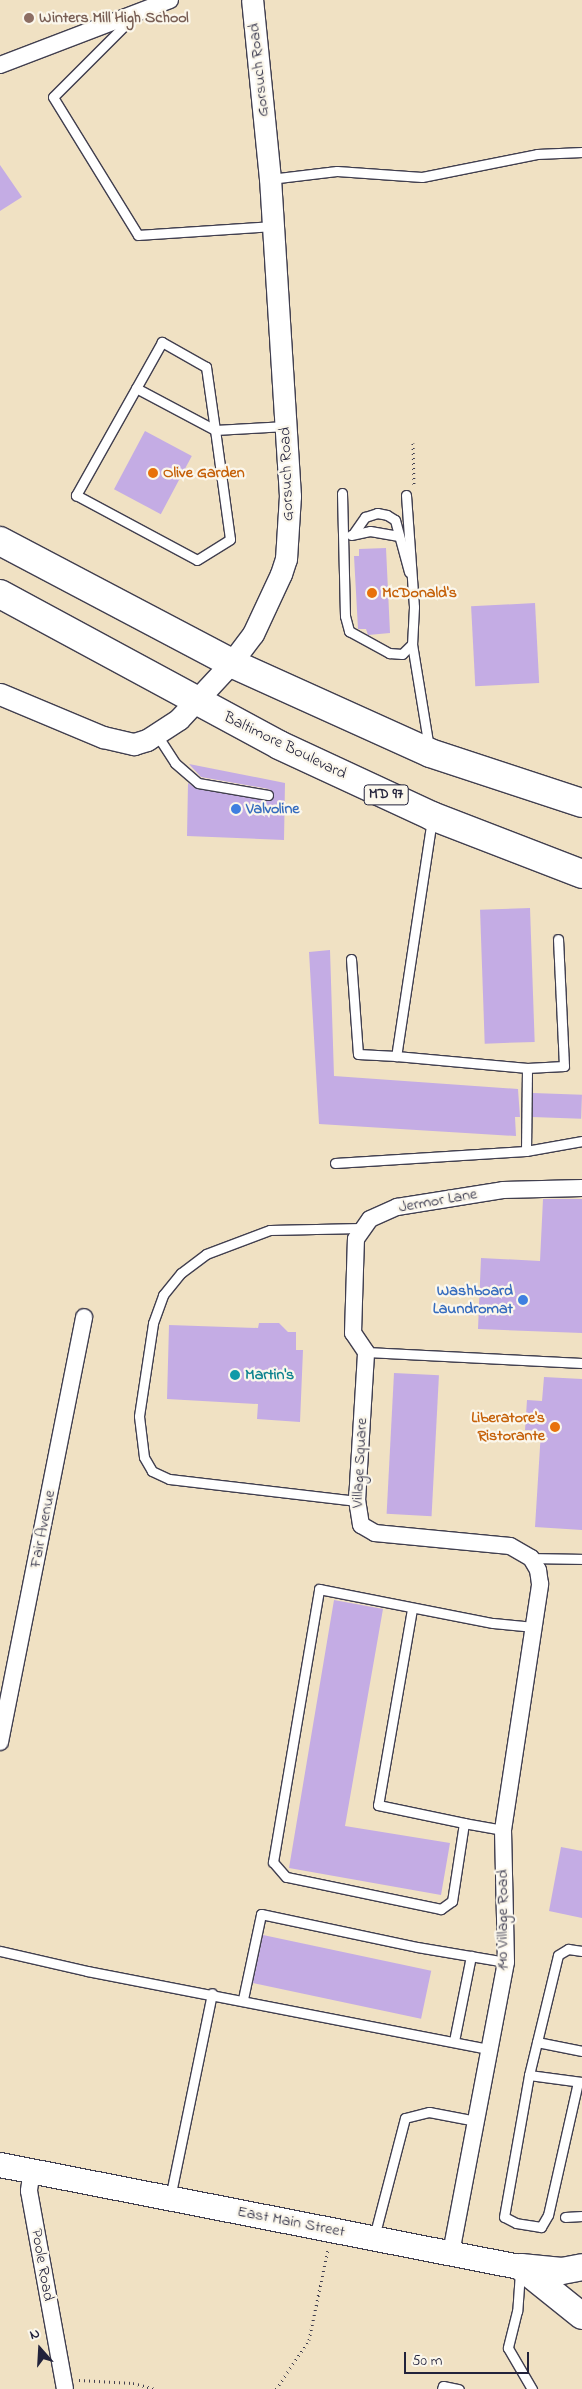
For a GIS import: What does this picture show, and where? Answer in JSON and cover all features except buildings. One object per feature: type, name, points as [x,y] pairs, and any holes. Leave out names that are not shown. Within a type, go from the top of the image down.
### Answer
[{"type":"highway","points":[[0,541],[231,663],[430,753],[582,803]]},
{"type":"highway","name":"Baltimore Boulevard","points":[[0,594],[279,745],[432,816],[582,874]]},
{"type":"main road","name":"East Main Street","points":[[0,2165],[582,2279]]},
{"type":"main road","points":[[521,2267],[562,2271],[582,2267]]},
{"type":"main road","points":[[521,2267],[582,2316]]},
{"type":"street","points":[[0,66],[170,0]]},
{"type":"street","name":"Gorsuch Road","points":[[0,694],[118,742],[134,744],[157,735],[179,720],[231,663],[253,634],[286,559],[290,496],[274,226],[252,0]]},
{"type":"street","points":[[255,34],[263,0]]},
{"type":"street","name":"Jermor Lane","points":[[362,1228],[384,1210],[404,1206],[503,1190],[582,1188]]},
{"type":"street","points":[[362,1228],[356,1239],[353,1333],[366,1352]]},
{"type":"street","name":"Fair Avenue","points":[[0,1742],[84,1317]]},
{"type":"street","name":"Village Square","points":[[366,1352],[358,1502],[358,1518],[366,1530],[510,1546],[531,1558]]},
{"type":"street","name":"140 Village Road","points":[[450,2253],[506,1962],[503,1830],[540,1584],[538,1570],[531,1558]]},
{"type":"street","name":"Poole Road","points":[[32,2171],[29,2191],[64,2384]]},
{"type":"lane","points":[[136,14],[54,97],[138,235],[274,226]]},
{"type":"lane","points":[[270,179],[337,171],[422,176],[537,154],[582,152]]},
{"type":"lane","points":[[162,342],[206,367],[215,430],[230,538],[197,560],[76,495],[162,342]]},
{"type":"lane","points":[[136,388],[215,430],[286,426]]},
{"type":"lane","points":[[342,493],[349,631],[389,653],[402,654],[412,644]]},
{"type":"lane","points":[[406,495],[415,634],[412,644],[430,753]]},
{"type":"lane","points":[[353,534],[365,517],[377,513],[395,520],[401,554],[411,579]]},
{"type":"lane","points":[[343,540],[353,534],[370,531],[399,536]]},
{"type":"lane","points":[[157,735],[175,763],[198,782],[268,796]]},
{"type":"lane","points":[[396,1056],[432,816]]},
{"type":"lane","points":[[351,959],[358,1054],[527,1068],[564,1066],[558,939]]},
{"type":"lane","points":[[526,1151],[527,1068]]},
{"type":"lane","points":[[335,1163],[526,1151],[582,1141]]},
{"type":"lane","points":[[358,1502],[169,1479],[152,1471],[144,1457],[139,1416],[153,1323],[163,1296],[180,1273],[206,1254],[270,1230],[362,1228]]},
{"type":"lane","points":[[366,1352],[582,1362]]},
{"type":"lane","points":[[531,1558],[582,1559]]},
{"type":"lane","points":[[464,1823],[452,1901],[441,1909],[286,1877],[273,1862],[319,1589],[412,1609],[493,1623],[534,1627]]},
{"type":"lane","points":[[412,1609],[378,1805],[503,1830]]},
{"type":"lane","points":[[243,1999],[261,1914],[506,1962]]},
{"type":"lane","points":[[529,2075],[580,2082],[548,2215],[542,2226],[504,2217],[529,2075],[558,1955],[568,1949],[582,1951]]},
{"type":"lane","points":[[0,1951],[87,1971],[212,1993],[490,2049]]},
{"type":"lane","points":[[454,2041],[471,1956]]},
{"type":"lane","points":[[170,2198],[212,1993]]},
{"type":"lane","points":[[538,2042],[582,2051]]},
{"type":"lane","points":[[374,2238],[404,2118],[429,2112],[476,2122]]},
{"type":"lane","points":[[565,2217],[582,2216]]},
{"type":"lane","points":[[521,2267],[517,2311],[508,2348],[532,2389]]},
{"type":"lane","points":[[442,2389],[443,2386],[459,2389]]},
{"type":"path","points":[[276,2389],[309,2340],[332,2230]]},
{"type":"path","points":[[64,2384],[133,2383],[155,2389]]},
{"type":"place","name":"Winters Mill High School","points":[[29,18]]},
{"type":"place","name":"Olive Garden","points":[[153,473]]},
{"type":"place","name":"McDonald's","points":[[372,593]]},
{"type":"place","name":"Valvoline","points":[[236,809]]},
{"type":"place","name":"Washboard Laundromat","points":[[523,1300]]},
{"type":"place","name":"Martin's","points":[[235,1375]]},
{"type":"place","name":"Liberatore's Ristorante","points":[[555,1427]]}]
